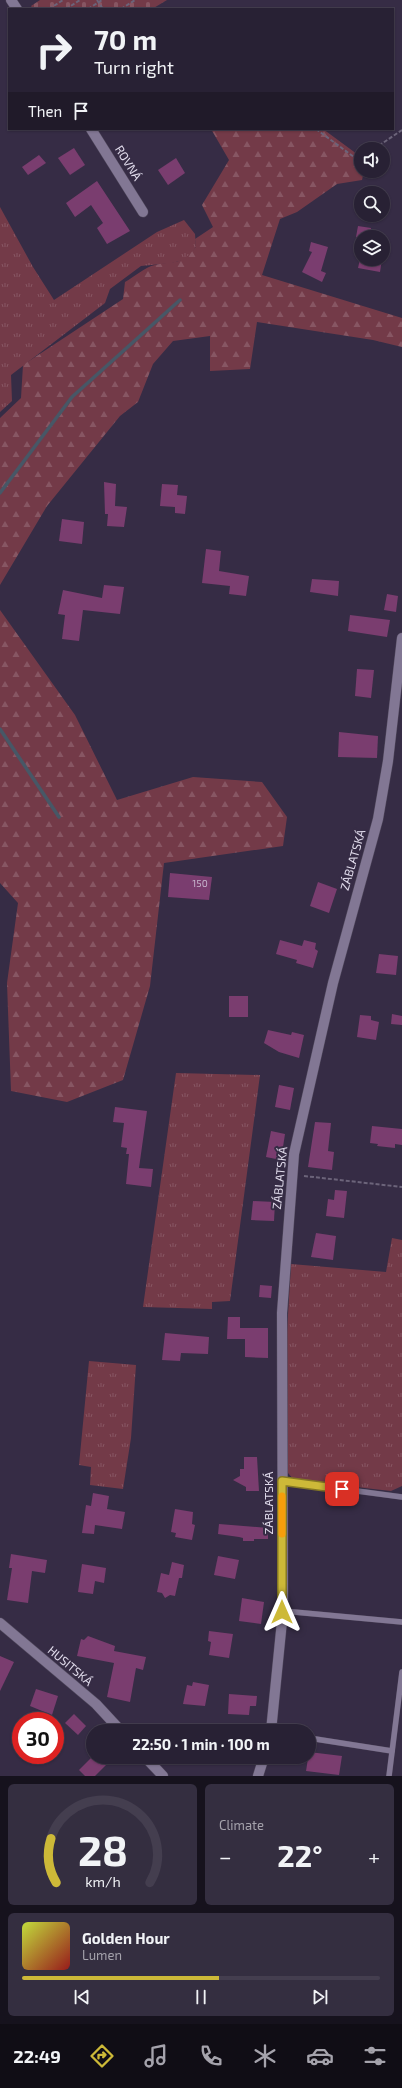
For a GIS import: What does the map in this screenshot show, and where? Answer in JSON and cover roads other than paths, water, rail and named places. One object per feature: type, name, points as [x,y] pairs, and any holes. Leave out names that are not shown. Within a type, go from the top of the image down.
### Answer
[{"type":"street","name":"ROVNÁ","points":[[92,130],[143,212]]},
{"type":"street","name":"ZÁBLATSKÁ","points":[[272,1724],[282,1612],[282,1313],[294,1154],[333,983],[378,819],[388,761],[402,638]]},
{"type":"street","name":"HUSITSKÁ","points":[[0,1623],[96,1704],[115,1724]]},
{"type":"street","points":[[152,1764],[163,1776]]},
{"type":"street","points":[[258,1776],[262,1764]]},
{"type":"lane","points":[[282,1481],[402,1496]]},
{"type":"lane","points":[[282,1612],[402,1622]]},
{"type":"lane","points":[[388,1776],[402,1672]]},
{"type":"lane","points":[[316,1739],[392,1751]]},
{"type":"waterway","points":[[0,493],[72,397],[180,300]]},
{"type":"waterway","points":[[0,729],[59,817]]}]
